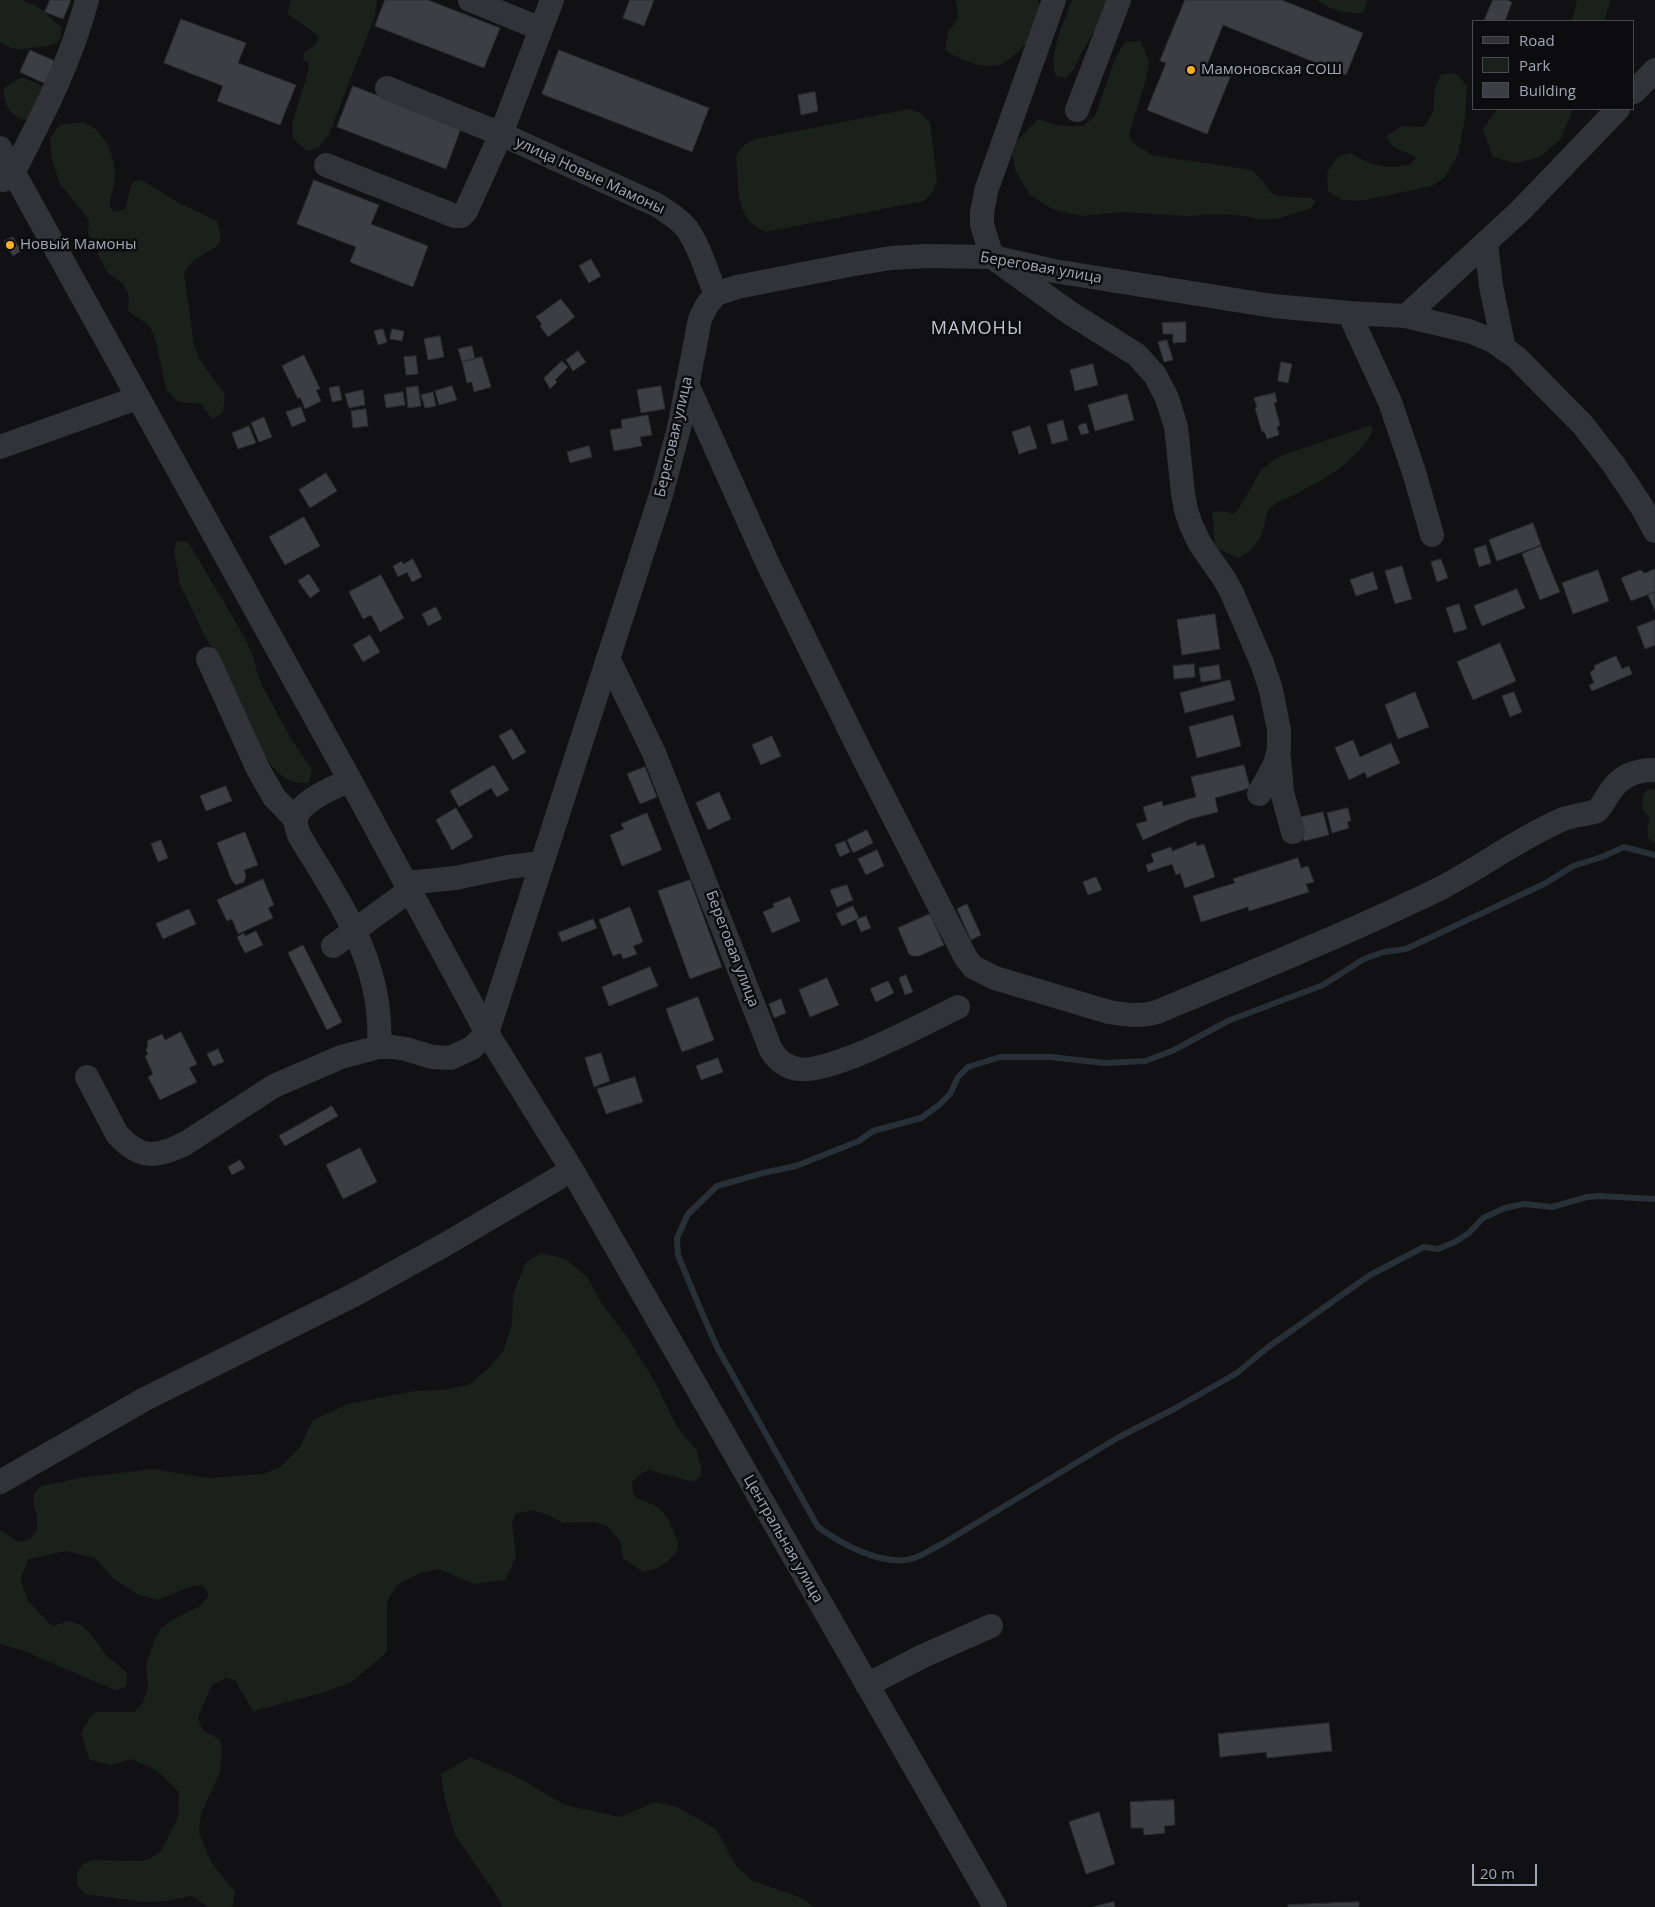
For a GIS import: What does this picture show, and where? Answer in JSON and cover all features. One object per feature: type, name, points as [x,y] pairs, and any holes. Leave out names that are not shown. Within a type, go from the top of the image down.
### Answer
[{"type":"street","points":[[6,178],[50,101],[65,68],[87,0]]},
{"type":"street","points":[[470,0],[542,29]]},
{"type":"street","name":"улица Новые Мамоны","points":[[552,0],[501,134],[657,205],[676,217],[695,240],[716,294]]},
{"type":"street","points":[[1054,0],[986,191],[982,212],[982,225],[992,257],[1070,313],[1137,355],[1158,381],[1167,398],[1176,427],[1186,510],[1191,526],[1200,544],[1225,580],[1262,663],[1271,690],[1279,730],[1282,792],[1293,832]]},
{"type":"street","points":[[1077,110],[1119,0]]},
{"type":"street","points":[[1635,91],[1655,70]]},
{"type":"street","points":[[326,165],[455,216],[461,216],[470,204],[501,134],[387,88]]},
{"type":"street","points":[[1406,316],[1520,211],[1617,110]]},
{"type":"street","name":"Центральная улица","points":[[0,148],[6,178],[137,398],[350,780],[488,1033],[572,1170],[995,1907]]},
{"type":"street","points":[[1486,243],[1491,286],[1504,349]]},
{"type":"street","name":"Береговая улица","points":[[488,1033],[661,495],[679,428],[700,319],[707,305],[716,294],[737,287],[849,264],[891,258],[926,256],[992,257],[1146,286],[1274,306],[1406,316],[1469,331],[1493,341],[1516,357],[1583,425],[1642,507],[1655,531]]},
{"type":"street","points":[[1349,313],[1390,402],[1414,472],[1432,535]]},
{"type":"street","points":[[687,384],[767,562],[861,753],[966,958],[973,967],[995,978],[1109,1012],[1143,1016],[1156,1012],[1279,961],[1436,890],[1563,818],[1597,811],[1612,788],[1628,775],[1640,771],[1655,770]]},
{"type":"street","points":[[0,447],[137,398]]},
{"type":"street","name":"Береговая улица","points":[[608,658],[654,753],[718,912],[770,1050],[777,1060],[797,1069],[821,1068],[910,1030],[958,1006]]},
{"type":"street","points":[[208,659],[258,769],[274,797],[296,820],[299,835],[354,929],[373,978],[380,1025],[379,1047]]},
{"type":"street","points":[[1259,794],[1275,764],[1279,749]]},
{"type":"street","points":[[296,820],[301,809],[308,802],[350,780]]},
{"type":"street","points":[[333,946],[408,886],[508,866],[542,863]]},
{"type":"street","points":[[87,1077],[120,1138],[132,1148],[146,1155],[155,1156],[186,1143],[274,1086],[341,1057],[379,1047],[406,1049],[432,1057],[450,1058],[472,1048],[488,1033]]},
{"type":"street","points":[[4,1478],[145,1400],[354,1295],[446,1244],[572,1170]]},
{"type":"street","points":[[867,1685],[923,1656],[991,1626]]},
{"type":"green space","points":[[0,0],[21,0],[37,6],[61,27],[61,37],[58,43],[17,49],[0,42]]},
{"type":"green space","points":[[292,0],[377,0],[375,16],[329,134],[318,148],[307,151],[293,138],[292,123],[308,72],[309,63],[303,60],[304,53],[317,43],[319,36],[288,14],[289,3]]},
{"type":"green space","points":[[956,0],[1037,0],[1041,7],[1031,37],[1025,44],[1003,64],[986,66],[964,60],[945,50],[948,32],[958,19]]},
{"type":"green space","points":[[1072,0],[1112,0],[1074,69],[1066,78],[1056,76],[1054,58],[1058,38]]},
{"type":"green space","points":[[1317,0],[1368,0],[1363,13],[1351,13],[1328,7]]},
{"type":"green space","points":[[1577,0],[1611,0],[1604,20],[1572,20]]},
{"type":"green space","points":[[1141,41],[1149,62],[1146,79],[1129,135],[1133,143],[1152,155],[1252,170],[1271,193],[1278,196],[1312,198],[1316,202],[1311,208],[1280,218],[1262,220],[1238,215],[1213,214],[1189,216],[1122,212],[1081,216],[1052,209],[1030,195],[1015,170],[1011,147],[1038,119],[1060,126],[1083,126],[1095,116],[1115,59],[1125,42]]},
{"type":"green space","points":[[1441,74],[1457,74],[1467,86],[1465,118],[1458,154],[1445,177],[1432,186],[1360,201],[1342,200],[1328,191],[1327,172],[1338,157],[1350,153],[1379,166],[1394,167],[1411,164],[1416,157],[1392,146],[1386,136],[1402,126],[1424,127],[1433,112],[1435,89]]},
{"type":"green space","points":[[24,78],[43,86],[33,121],[15,115],[5,101],[4,88],[18,79]]},
{"type":"green space","points":[[909,109],[920,113],[930,122],[937,182],[933,192],[924,201],[766,232],[756,227],[748,219],[743,211],[738,191],[736,158],[741,148],[746,144],[756,139]]},
{"type":"green space","points":[[1496,110],[1573,110],[1560,140],[1538,158],[1514,163],[1493,157],[1483,130]]},
{"type":"green space","points":[[84,122],[94,128],[101,136],[111,153],[115,172],[115,182],[110,200],[113,212],[125,209],[132,184],[135,181],[141,180],[179,203],[217,221],[220,231],[218,244],[191,263],[184,273],[194,345],[200,360],[225,395],[223,413],[212,419],[201,404],[178,402],[166,389],[157,346],[150,326],[128,311],[129,295],[123,284],[107,272],[88,233],[89,220],[60,184],[52,160],[50,138],[60,125]]},
{"type":"green space","points":[[1371,425],[1373,431],[1366,442],[1348,461],[1327,476],[1269,510],[1259,540],[1248,552],[1238,558],[1216,548],[1212,513],[1222,511],[1233,514],[1238,510],[1262,469],[1280,456]]},
{"type":"green space","points":[[177,541],[188,542],[244,636],[265,691],[293,742],[312,769],[309,783],[295,782],[283,777],[264,756],[218,657],[205,637],[180,584],[174,551]]},
{"type":"green space","points":[[1647,789],[1655,790],[1655,843],[1648,838],[1647,829],[1650,818],[1642,809],[1643,795]]},
{"type":"green space","points":[[541,1253],[566,1259],[588,1278],[602,1304],[628,1338],[655,1382],[677,1427],[697,1451],[701,1476],[694,1482],[649,1470],[642,1473],[632,1482],[633,1494],[637,1498],[658,1507],[669,1520],[678,1542],[677,1551],[667,1562],[655,1569],[643,1572],[623,1558],[620,1541],[607,1526],[595,1522],[563,1523],[548,1515],[532,1510],[516,1514],[512,1523],[516,1557],[505,1580],[473,1584],[440,1569],[420,1573],[398,1584],[387,1602],[387,1652],[352,1682],[322,1693],[253,1711],[235,1680],[226,1678],[212,1685],[198,1717],[204,1731],[219,1739],[222,1746],[220,1772],[201,1814],[199,1833],[211,1862],[235,1892],[233,1905],[231,1907],[208,1907],[192,1896],[165,1901],[144,1902],[85,1894],[77,1885],[77,1873],[83,1864],[93,1860],[141,1861],[151,1858],[161,1851],[178,1817],[179,1792],[156,1770],[132,1759],[111,1765],[90,1760],[81,1733],[90,1717],[96,1712],[134,1712],[143,1703],[148,1686],[146,1664],[161,1628],[179,1616],[199,1607],[209,1595],[201,1585],[190,1587],[158,1600],[137,1594],[114,1579],[95,1558],[66,1551],[29,1559],[20,1579],[29,1602],[52,1626],[69,1621],[81,1625],[89,1632],[106,1655],[127,1673],[127,1686],[117,1691],[24,1651],[0,1644],[0,1530],[18,1542],[30,1539],[37,1530],[37,1516],[33,1503],[34,1494],[41,1486],[86,1477],[152,1469],[207,1478],[264,1474],[280,1467],[300,1447],[313,1420],[348,1404],[415,1391],[444,1390],[468,1385],[487,1370],[504,1350],[512,1323],[513,1294],[526,1262]]},
{"type":"green space","points":[[470,1757],[517,1777],[565,1805],[620,1817],[655,1802],[677,1807],[716,1829],[736,1866],[753,1881],[802,1898],[814,1907],[502,1907],[499,1899],[455,1835],[445,1800],[441,1774]]},
{"type":"building","points":[[50,0],[71,0],[63,19],[45,12]]},
{"type":"building","points":[[385,0],[428,0],[500,28],[484,68],[375,26]]},
{"type":"building","points":[[630,0],[654,0],[644,26],[623,18]]},
{"type":"building","name":"Мамоновская СОШ","points":[[1185,0],[1282,0],[1363,33],[1346,75],[1223,25],[1207,65],[1231,75],[1207,134],[1147,110],[1166,63],[1160,61]]},
{"type":"building","points":[[1493,0],[1512,2],[1505,20],[1484,20]]},
{"type":"building","points":[[181,19],[246,43],[238,63],[296,85],[280,125],[217,101],[223,86],[164,63]]},
{"type":"building","points":[[30,50],[57,62],[50,86],[20,72]]},
{"type":"building","points":[[559,50],[709,108],[692,152],[542,94]]},
{"type":"building","points":[[353,86],[461,128],[446,169],[337,127]]},
{"type":"building","points":[[815,92],[818,111],[801,115],[798,95]]},
{"type":"building","points":[[314,180],[379,205],[371,224],[428,246],[413,287],[350,262],[356,247],[297,224]]},
{"type":"building","points":[[13,237],[21,251],[13,256],[4,241]]},
{"type":"building","points":[[591,259],[601,276],[589,283],[579,266]]},
{"type":"building","points":[[561,299],[575,317],[548,337],[540,326],[542,324],[536,317]]},
{"type":"building","points":[[1186,322],[1186,342],[1173,343],[1173,334],[1163,334],[1162,323]]},
{"type":"building","points":[[383,329],[387,342],[378,345],[374,331]]},
{"type":"building","points":[[392,329],[404,331],[402,341],[390,339]]},
{"type":"building","points":[[440,336],[444,357],[428,360],[424,339]]},
{"type":"building","points":[[1167,340],[1173,360],[1164,362],[1158,342]]},
{"type":"building","points":[[472,346],[475,359],[462,362],[458,349]]},
{"type":"building","points":[[578,351],[586,362],[573,371],[566,360]]},
{"type":"building","points":[[304,355],[320,389],[316,390],[321,401],[305,409],[282,366]]},
{"type":"building","points":[[416,356],[418,374],[406,375],[404,357]]},
{"type":"building","points":[[482,357],[491,387],[474,392],[472,382],[467,383],[462,362]]},
{"type":"building","points":[[562,361],[568,367],[555,380],[557,382],[550,389],[544,378]]},
{"type":"building","points":[[1281,362],[1292,364],[1288,383],[1278,381]]},
{"type":"building","points":[[1093,364],[1098,385],[1075,391],[1070,370]]},
{"type":"building","points":[[339,386],[342,400],[332,402],[329,388]]},
{"type":"building","points":[[418,386],[421,406],[408,408],[406,388]]},
{"type":"building","points":[[452,386],[457,400],[439,405],[435,391]]},
{"type":"building","points":[[661,386],[665,409],[641,413],[637,390]]},
{"type":"building","points":[[363,390],[365,405],[349,408],[345,394]]},
{"type":"building","points":[[403,392],[405,405],[386,408],[384,395]]},
{"type":"building","points":[[433,392],[436,406],[425,408],[421,395]]},
{"type":"building","points":[[1275,393],[1277,402],[1274,403],[1280,425],[1277,427],[1279,435],[1267,439],[1264,431],[1262,432],[1254,398]]},
{"type":"building","points":[[1127,394],[1134,420],[1095,431],[1088,405]]},
{"type":"building","points":[[301,407],[306,421],[292,427],[286,412]]},
{"type":"building","points":[[366,409],[368,426],[353,428],[351,411]]},
{"type":"building","points":[[648,415],[652,435],[640,437],[642,446],[614,451],[610,430],[622,428],[621,420]]},
{"type":"building","points":[[264,417],[272,437],[259,442],[251,423]]},
{"type":"building","points":[[1063,420],[1068,440],[1052,444],[1047,425]]},
{"type":"building","points":[[1086,423],[1089,433],[1081,435],[1078,426]]},
{"type":"building","points":[[249,426],[256,443],[238,449],[232,433]]},
{"type":"building","points":[[1030,426],[1037,448],[1019,454],[1012,432]]},
{"type":"building","points":[[589,446],[592,457],[570,463],[567,452]]},
{"type":"building","points":[[326,473],[337,491],[310,508],[299,490]]},
{"type":"building","points":[[304,517],[320,546],[285,565],[269,537]]},
{"type":"building","points":[[1533,523],[1541,545],[1497,561],[1489,540]]},
{"type":"building","points":[[1486,545],[1491,563],[1479,567],[1474,549]]},
{"type":"building","points":[[1541,546],[1560,592],[1540,600],[1522,554]]},
{"type":"building","points":[[413,559],[422,577],[412,582],[407,572],[398,577],[393,566],[402,561],[403,564]]},
{"type":"building","points":[[1441,559],[1448,578],[1437,582],[1431,562]]},
{"type":"building","points":[[1402,566],[1412,599],[1395,604],[1385,571]]},
{"type":"building","points":[[1655,569],[1655,592],[1631,601],[1621,578],[1640,570],[1645,573]]},
{"type":"building","points":[[1598,570],[1609,601],[1573,614],[1562,583]]},
{"type":"building","points":[[1373,572],[1378,589],[1356,596],[1350,580]]},
{"type":"building","points":[[309,574],[320,591],[310,598],[298,581]]},
{"type":"building","points":[[381,575],[404,618],[380,632],[371,615],[363,619],[349,592]]},
{"type":"building","points":[[1517,589],[1525,608],[1482,626],[1474,606]]},
{"type":"building","points":[[1655,592],[1655,611],[1648,595]]},
{"type":"building","points":[[1459,604],[1467,629],[1454,633],[1446,608]]},
{"type":"building","points":[[436,607],[442,619],[428,626],[422,614]]},
{"type":"building","points":[[1215,614],[1220,649],[1182,655],[1177,620]]},
{"type":"building","points":[[1655,620],[1655,645],[1645,649],[1637,627]]},
{"type":"building","points":[[370,635],[380,652],[363,662],[353,645]]},
{"type":"building","points":[[1500,643],[1516,681],[1473,700],[1457,662]]},
{"type":"building","points":[[1616,656],[1622,669],[1629,666],[1632,674],[1592,691],[1589,685],[1594,683],[1590,672],[1595,669],[1594,666]]},
{"type":"building","points":[[1194,664],[1195,677],[1174,679],[1173,666]]},
{"type":"building","points":[[1219,665],[1221,679],[1201,682],[1199,668]]},
{"type":"building","points":[[1230,680],[1235,700],[1185,713],[1180,693]]},
{"type":"building","points":[[1415,692],[1429,727],[1398,739],[1385,705]]},
{"type":"building","points":[[1514,692],[1522,712],[1510,717],[1502,696]]},
{"type":"building","points":[[1233,715],[1241,746],[1197,758],[1189,727]]},
{"type":"building","points":[[512,729],[526,752],[513,760],[499,736]]},
{"type":"building","points":[[772,736],[781,756],[761,765],[752,745]]},
{"type":"building","points":[[1353,740],[1360,757],[1391,743],[1400,763],[1367,778],[1365,772],[1349,780],[1335,748]]},
{"type":"building","points":[[494,765],[509,790],[497,797],[491,788],[459,807],[450,791]]},
{"type":"building","points":[[1244,765],[1250,788],[1215,798],[1218,812],[1190,819],[1143,840],[1136,824],[1147,821],[1143,807],[1162,801],[1163,806],[1196,797],[1191,777]]},
{"type":"building","points":[[645,767],[657,797],[640,804],[627,774]]},
{"type":"building","points":[[226,786],[232,801],[206,811],[200,796]]},
{"type":"building","points":[[719,792],[731,819],[708,830],[696,803]]},
{"type":"building","points":[[456,808],[473,837],[452,850],[436,820]]},
{"type":"building","points":[[1348,808],[1351,821],[1347,822],[1349,828],[1332,833],[1327,813]]},
{"type":"building","points":[[1323,812],[1329,835],[1304,841],[1298,818]]},
{"type":"building","points":[[647,813],[662,850],[622,866],[610,835],[624,829],[621,824]]},
{"type":"building","points":[[867,830],[873,843],[853,853],[847,840]]},
{"type":"building","points":[[245,832],[258,865],[244,870],[246,876],[244,882],[236,885],[232,881],[217,843]]},
{"type":"building","points":[[161,840],[168,858],[158,862],[151,844]]},
{"type":"building","points":[[845,841],[850,852],[840,857],[835,845]]},
{"type":"building","points":[[1196,842],[1197,846],[1204,844],[1215,877],[1185,888],[1180,873],[1176,875],[1172,864],[1148,872],[1146,865],[1154,862],[1151,854],[1171,847],[1172,851]]},
{"type":"building","points":[[877,850],[884,866],[866,875],[858,859]]},
{"type":"building","points":[[1298,858],[1301,868],[1308,866],[1314,882],[1306,884],[1309,892],[1249,911],[1248,907],[1201,922],[1193,896],[1235,883],[1233,879]]},
{"type":"building","points":[[1096,877],[1102,890],[1088,895],[1083,882]]},
{"type":"building","points":[[263,879],[274,905],[268,908],[273,918],[238,934],[232,919],[227,921],[217,900]]},
{"type":"building","points":[[690,880],[722,967],[690,979],[658,891]]},
{"type":"building","points":[[847,885],[853,900],[837,907],[830,890]]},
{"type":"building","points":[[790,897],[800,921],[772,933],[763,912],[774,907],[773,904]]},
{"type":"building","points":[[967,904],[981,935],[971,940],[957,909]]},
{"type":"building","points":[[853,906],[859,918],[842,926],[836,914]]},
{"type":"building","points":[[630,907],[643,942],[633,946],[637,954],[623,959],[621,953],[613,956],[599,920]]},
{"type":"building","points":[[189,909],[196,924],[163,939],[156,924]]},
{"type":"building","points":[[930,914],[944,945],[919,956],[913,956],[909,954],[898,928]]},
{"type":"building","points":[[866,916],[871,928],[861,932],[856,920]]},
{"type":"building","points":[[593,919],[597,928],[562,942],[558,933]]},
{"type":"building","points":[[256,931],[263,945],[245,953],[237,937],[244,933],[245,936]]},
{"type":"building","points":[[303,945],[342,1022],[327,1030],[288,953]]},
{"type":"building","points":[[650,967],[658,986],[609,1006],[602,987]]},
{"type":"building","points":[[906,975],[913,992],[905,995],[899,978]]},
{"type":"building","points":[[827,978],[839,1005],[810,1017],[799,990]]},
{"type":"building","points":[[888,981],[894,993],[876,1002],[870,989]]},
{"type":"building","points":[[698,997],[714,1040],[682,1052],[666,1009]]},
{"type":"building","points":[[781,999],[786,1013],[774,1018],[769,1004]]},
{"type":"building","points":[[181,1032],[197,1064],[189,1068],[197,1082],[160,1100],[148,1077],[153,1074],[145,1056],[148,1054],[146,1050],[147,1041],[162,1034],[165,1040]]},
{"type":"building","points":[[218,1049],[224,1062],[213,1066],[207,1054]]},
{"type":"building","points":[[601,1053],[610,1081],[594,1087],[585,1058]]},
{"type":"building","points":[[718,1058],[723,1072],[701,1080],[696,1066]]},
{"type":"building","points":[[635,1077],[643,1102],[606,1114],[597,1089]]},
{"type":"building","points":[[332,1106],[338,1116],[285,1146],[279,1136]]},
{"type":"building","points":[[360,1148],[377,1182],[343,1199],[326,1165]]},
{"type":"building","points":[[240,1160],[245,1168],[232,1175],[228,1167]]},
{"type":"building","points":[[1329,1723],[1332,1751],[1267,1758],[1266,1752],[1220,1757],[1218,1734]]},
{"type":"building","points":[[1174,1800],[1175,1825],[1164,1826],[1165,1833],[1144,1835],[1143,1828],[1131,1828],[1130,1802]]},
{"type":"building","points":[[1099,1812],[1115,1864],[1086,1874],[1069,1822]]},
{"type":"building","points":[[1114,1902],[1115,1907],[1093,1907],[1096,1906]]},
{"type":"building","points":[[1359,1902],[1359,1907],[1288,1907],[1288,1905]]},
{"type":"waterway","points":[[1655,855],[1624,847],[1602,857],[1573,866],[1546,883],[1406,949],[1384,952],[1364,959],[1323,985],[1230,1020],[1172,1051],[1145,1061],[1105,1063],[1050,1057],[1000,1057],[968,1067],[958,1077],[950,1094],[921,1118],[873,1131],[859,1141],[796,1166],[717,1186],[688,1214],[677,1238],[678,1255],[717,1347],[818,1527],[864,1553],[890,1560],[902,1560],[918,1557],[942,1544],[1119,1437],[1174,1409],[1237,1373],[1267,1348],[1370,1275],[1424,1247],[1438,1249],[1455,1242],[1469,1233],[1483,1218],[1505,1208],[1524,1204],[1552,1207],[1587,1197],[1655,1199]]},
{"type":"place","name":"Мамоновская СОШ","points":[[1191,70]]},
{"type":"place","name":"Новый Мамоны","points":[[10,245]]},
{"type":"district","name":"МАМОНЫ","points":[[977,329]]}]
